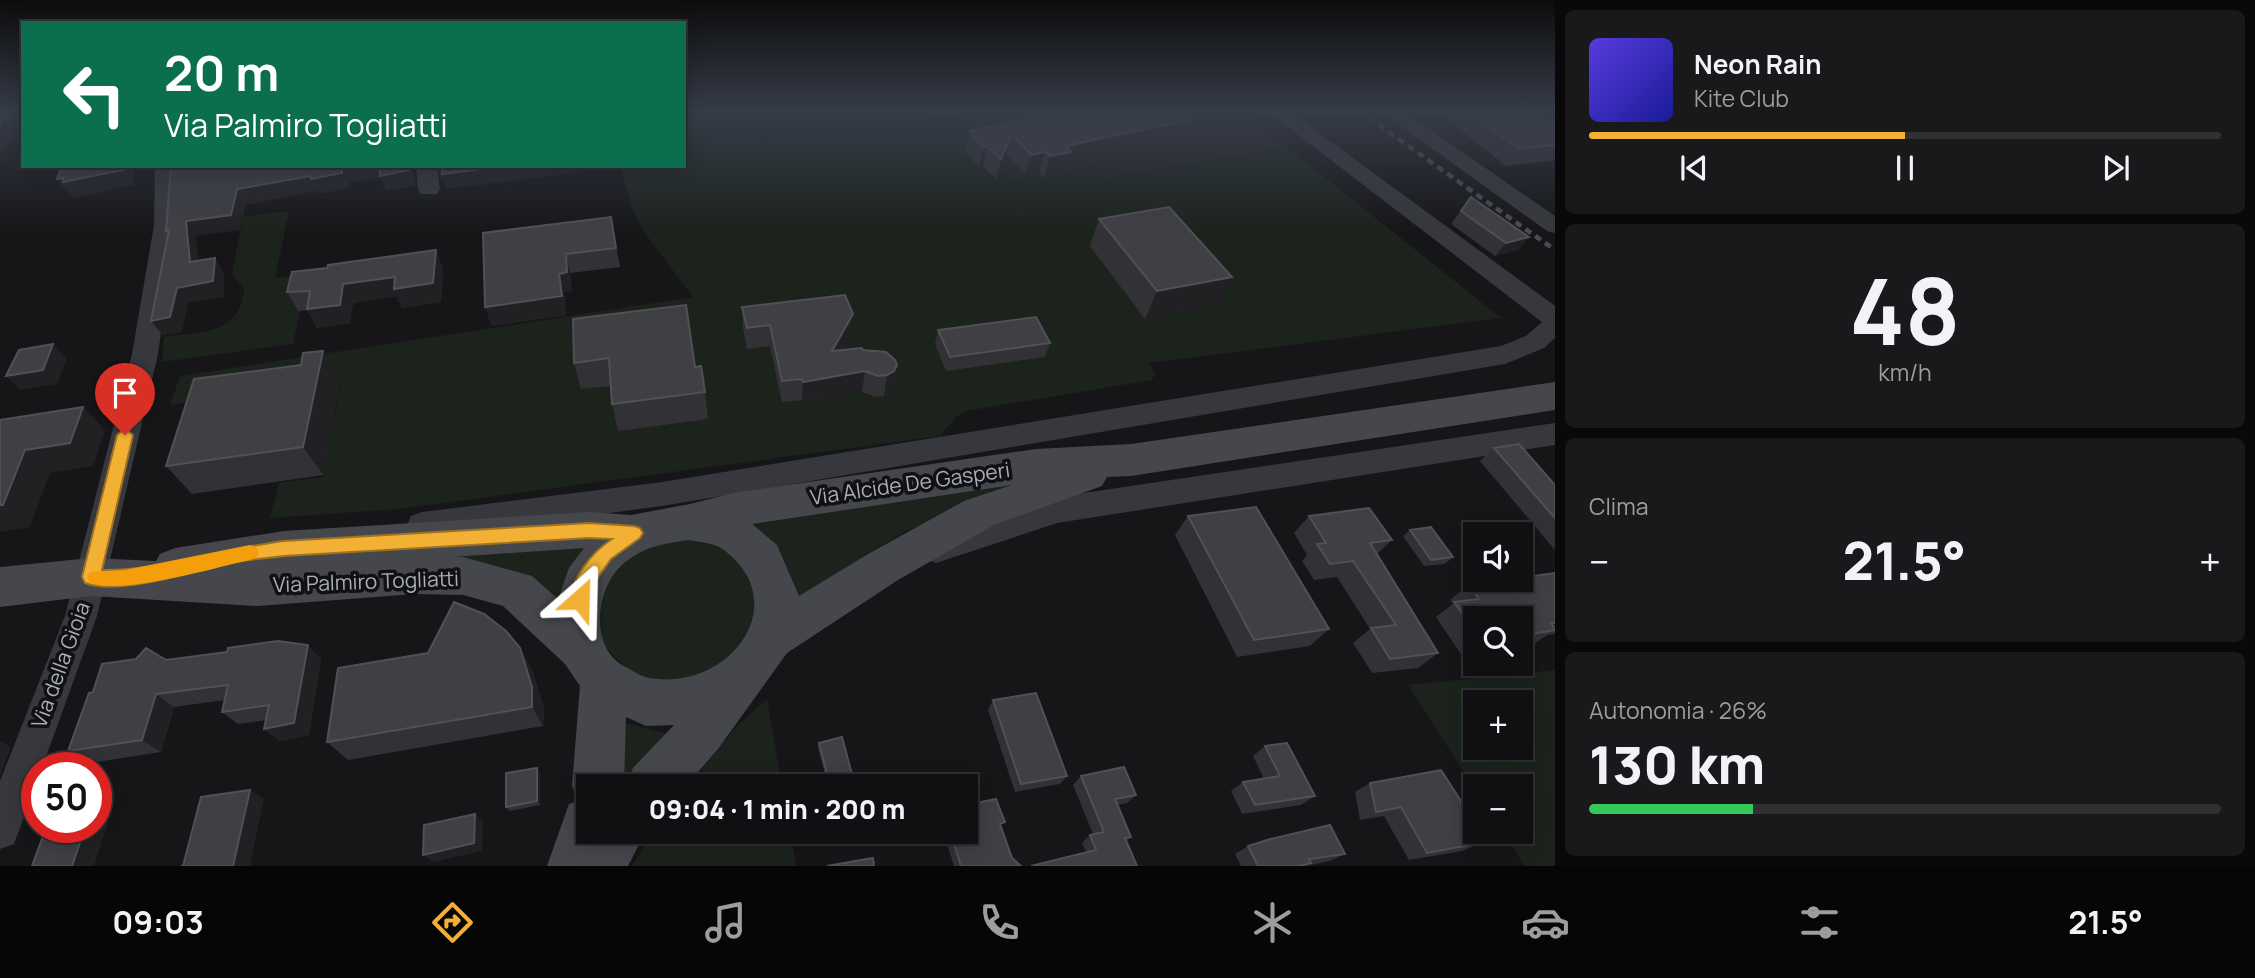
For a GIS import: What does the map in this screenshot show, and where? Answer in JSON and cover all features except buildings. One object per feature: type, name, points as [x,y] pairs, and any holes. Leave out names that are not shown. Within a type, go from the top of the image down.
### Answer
[{"type":"main road","name":"Via Alcide De Gasperi","points":[[598,774],[593,665],[576,616],[585,582],[605,554],[657,519],[1036,465],[1132,460],[1555,396]]},
{"type":"main road","name":"Via Alcide De Gasperi","points":[[593,665],[646,702],[696,701],[741,679],[771,638],[883,567],[979,513],[1132,460]]},
{"type":"main road","name":"Via Palmiro Togliatti","points":[[0,587],[108,578],[284,549],[589,530],[657,519]]},
{"type":"main road","name":"Via Alcide De Gasperi","points":[[657,519],[731,532],[762,558],[777,596],[771,638]]},
{"type":"main road","name":"Via Palmiro Togliatti","points":[[108,578],[258,586],[415,576],[463,576],[516,590],[593,665]]},
{"type":"main road","points":[[662,774],[701,732],[741,679]]},
{"type":"main road","points":[[574,866],[581,844]]},
{"type":"main road","points":[[597,866],[611,844]]},
{"type":"street","points":[[1331,151],[1555,319]]},
{"type":"street","points":[[1448,151],[1555,226]]},
{"type":"street","name":"Via della Gioia","points":[[0,830],[81,616],[108,578],[165,225],[165,168]]},
{"type":"street","points":[[426,168],[429,189]]},
{"type":"street","points":[[657,519],[1505,355],[1535,342],[1555,324]]},
{"type":"street","points":[[883,567],[1057,510],[1555,434]]},
{"type":"shaded area","points":[[686,151],[985,151],[1009,179],[1044,177],[1095,166],[1106,179],[1268,151],[1292,151],[1501,318],[1149,363],[1155,373],[1152,380],[966,411],[956,417],[940,436],[399,509],[270,518],[279,483],[322,477],[341,381],[170,405],[180,376],[693,297],[644,232],[633,210],[621,169],[686,168]]},
{"type":"shaded area","points":[[985,151],[1268,151],[1105,179],[1009,179]]},
{"type":"shaded area","points":[[289,211],[275,278],[308,274],[293,344],[162,362],[164,337],[205,332],[227,323],[235,315],[241,304],[244,288],[232,274],[243,217]]},
{"type":"shaded area","points":[[951,485],[1019,485],[952,510],[897,536],[792,610],[741,523]]},
{"type":"shaded area","points":[[692,538],[723,548],[741,564],[752,585],[756,605],[753,624],[745,642],[717,670],[699,679],[679,683],[651,680],[630,670],[605,646],[599,623],[600,596],[614,572],[635,552],[660,541]]},
{"type":"shaded area","points":[[591,543],[566,580],[558,598],[532,585],[309,564]]},
{"type":"shaded area","points":[[1555,670],[1555,866],[1525,866],[1511,844],[1533,844],[1533,774],[1465,774],[1408,685],[1496,676],[1533,676],[1533,672]]},
{"type":"shaded area","points":[[767,699],[780,774],[698,774],[736,727]]},
{"type":"shaded area","points":[[626,723],[664,733],[665,736],[636,774],[622,774],[623,726]]},
{"type":"shaded area","points":[[646,844],[792,844],[796,866],[632,866]]},
{"type":"railway","points":[[1416,151],[1555,250]]},
{"type":"slow traffic","points":[[97,577],[125,578],[250,553]]},
{"type":"route","points":[[125,435],[91,577],[125,578],[241,554],[284,549],[589,530],[634,533],[605,554],[585,582],[580,599]]}]
